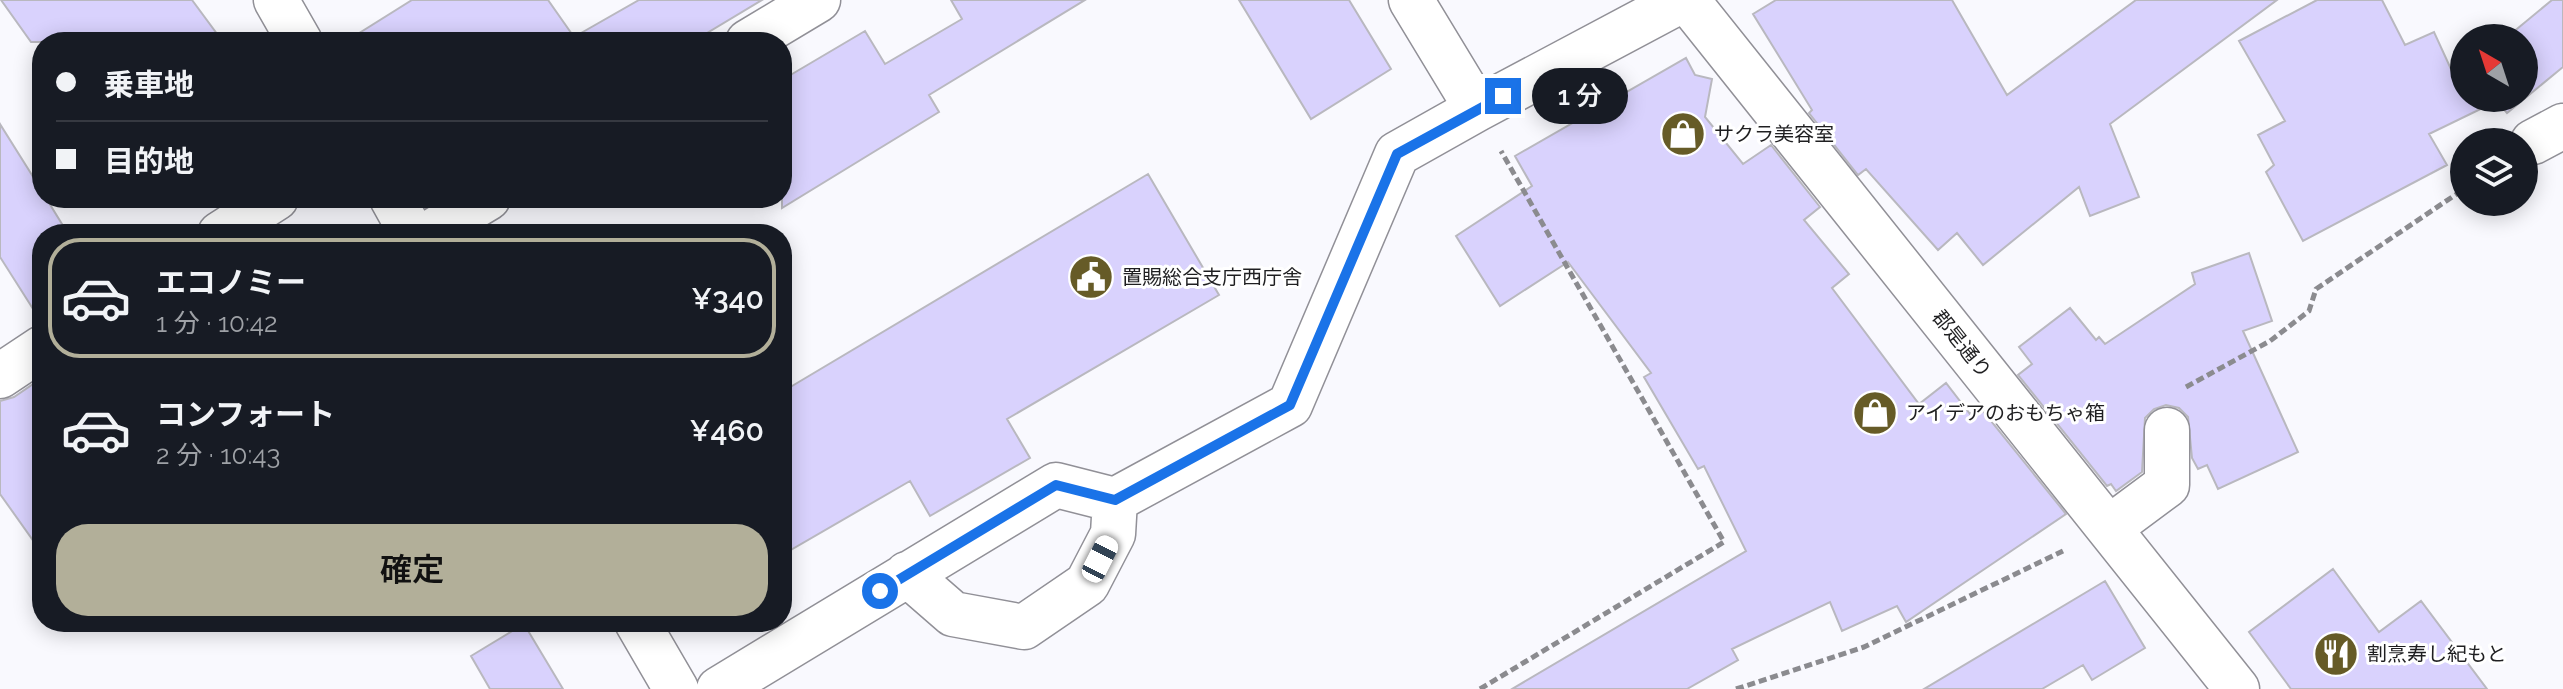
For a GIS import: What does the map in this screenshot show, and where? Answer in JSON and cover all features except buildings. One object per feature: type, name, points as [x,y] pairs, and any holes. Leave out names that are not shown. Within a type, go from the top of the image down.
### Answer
[{"type":"street","points":[[276,0],[294,32]]},
{"type":"street","points":[[765,32],[818,0]]},
{"type":"street","points":[[1411,0],[1477,109]]},
{"type":"street","points":[[719,689],[1056,485],[1115,500],[1290,405],[1397,154],[1684,0]]},
{"type":"street","name":"郡是通り","points":[[1684,0],[2237,689]]},
{"type":"street","points":[[236,224],[260,208]]},
{"type":"street","points":[[445,224],[471,208]]},
{"type":"street","points":[[0,376],[32,355]]},
{"type":"street","points":[[2109,528],[2167,485],[2167,430]]},
{"type":"street","points":[[907,574],[953,614],[1024,627],[1087,584],[1113,534],[1115,500]]},
{"type":"street","points":[[643,632],[676,689]]},
{"type":"path","points":[[1477,109],[1724,542],[1480,689]]},
{"type":"path","points":[[2167,430],[2168,398],[2270,341],[2309,311],[2316,289],[2450,198]]},
{"type":"path","points":[[1736,689],[1864,647],[2109,528]]},
{"type":"place","name":"サクラ美容室","points":[[1683,134]]},
{"type":"place","name":"置賜総合支庁西庁舎","points":[[1091,277]]},
{"type":"place","name":"アイデアのおもちゃ箱","points":[[1875,413]]},
{"type":"place","name":"割烹寿し紀もと","points":[[2336,654]]},
{"type":"route","points":[[880,591],[1056,485],[1115,500],[1290,405],[1397,154],[1503,96]]}]
